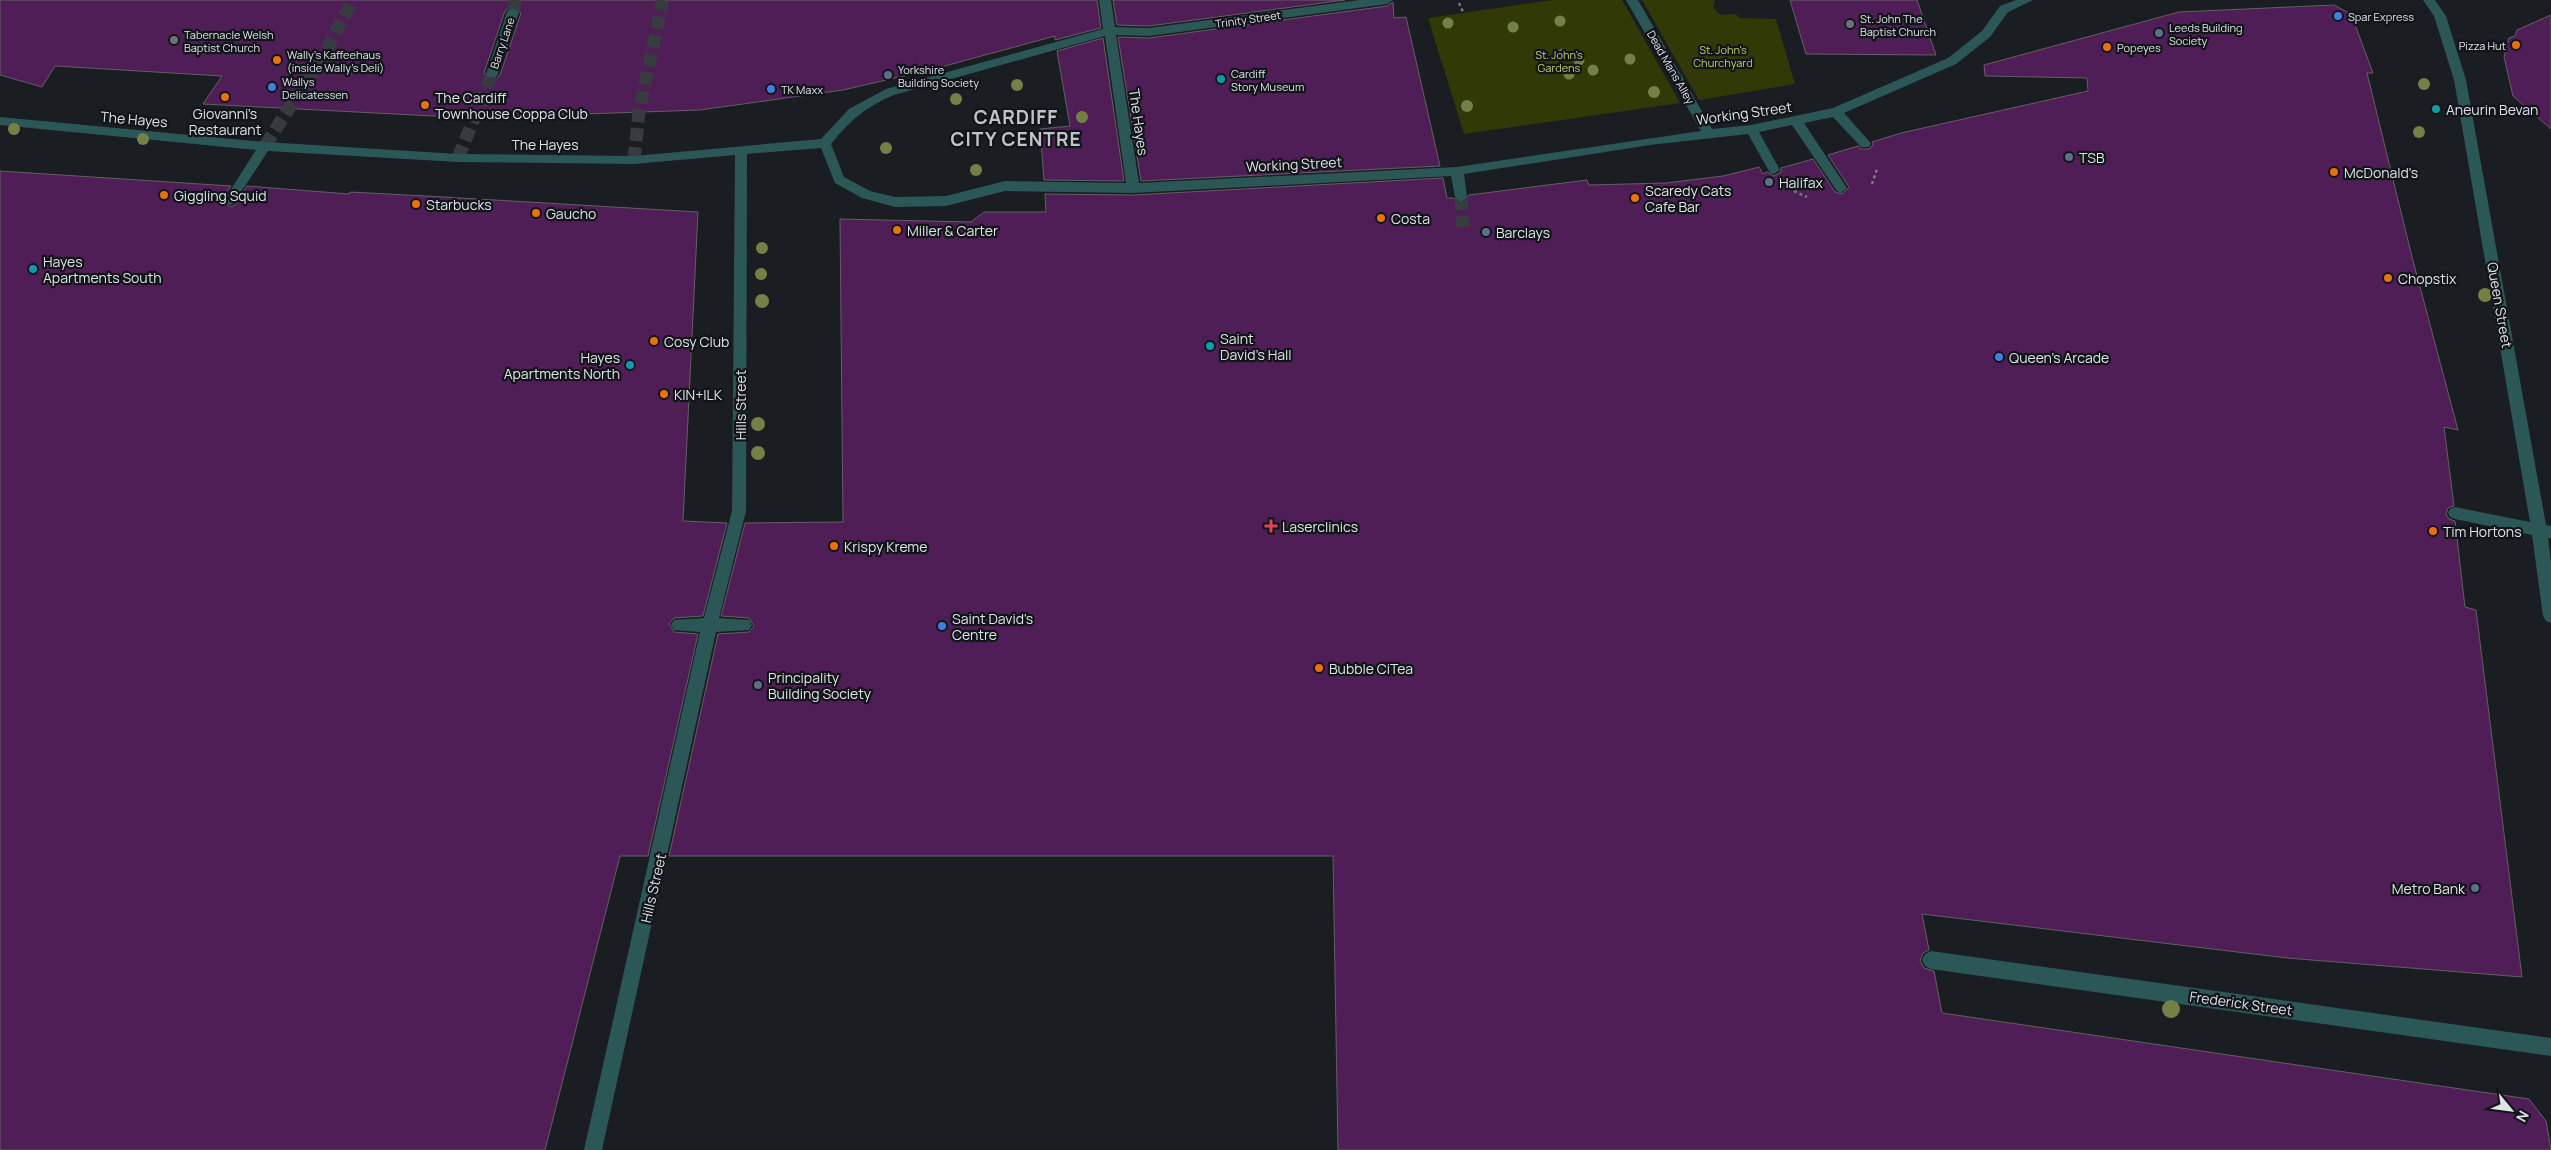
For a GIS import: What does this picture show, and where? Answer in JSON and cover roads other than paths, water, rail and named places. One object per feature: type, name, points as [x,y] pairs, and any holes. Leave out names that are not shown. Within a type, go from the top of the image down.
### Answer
[{"type":"street","name":"The Hayes","points":[[1105,0],[1133,188]]},
{"type":"street","name":"Trinity Street","points":[[1109,31],[1149,32],[1386,0]]},
{"type":"street","name":"Dead Mans Alley","points":[[1632,0],[1709,134]]},
{"type":"street","points":[[2000,5],[2027,0]]},
{"type":"street","name":"Queen Street","points":[[2428,0],[2440,16],[2460,80],[2545,530],[2551,616]]},
{"type":"street","name":"Working Street","points":[[1133,188],[1457,171],[1796,121],[1836,112],[1952,61],[1986,34],[2000,5]]},
{"type":"street","name":"Barry Lane","points":[[492,74],[513,12]]},
{"type":"street","points":[[1109,31],[890,92],[868,101],[847,114],[825,142],[839,180],[866,195],[894,202],[946,201],[1005,186],[1133,188]]},
{"type":"street","points":[[1836,112],[1865,144]]},
{"type":"street","name":"The Hayes","points":[[0,121],[265,146],[477,158],[634,160],[741,152],[825,142]]},
{"type":"street","points":[[1796,121],[1841,188]]},
{"type":"street","points":[[1751,129],[1774,170]]},
{"type":"street","points":[[230,200],[265,146]]},
{"type":"street","name":"Hills Street","points":[[593,1150],[710,625],[739,511],[741,152]]},
{"type":"street","points":[[1457,171],[1461,196]]},
{"type":"street","points":[[2454,513],[2545,530]]},
{"type":"street","points":[[679,625],[744,626]]},
{"type":"street","name":"Frederick Street","points":[[1931,960],[2551,1047]]},
{"type":"tunnel","points":[[265,146],[329,45],[353,0]]},
{"type":"tunnel","points":[[513,12],[516,0]]},
{"type":"tunnel","points":[[634,160],[639,112],[663,0]]},
{"type":"tunnel","points":[[458,158],[492,74]]},
{"type":"tunnel","points":[[1461,197],[1463,227]]},
{"type":"place","name":"Spar Express","points":[[2338,16]]},
{"type":"place","name":"St. John The Baptist Church","points":[[1850,24]]},
{"type":"place","name":"Leeds Building Society","points":[[2159,33]]},
{"type":"place","name":"Tabernacle Welsh Baptist Church","points":[[174,40]]},
{"type":"place","name":"Pizza Hut","points":[[2516,45]]},
{"type":"place","name":"Popeyes","points":[[2107,47]]},
{"type":"place","name":"Wally's Kaffeehaus (inside Wally's Deli)","points":[[277,60]]},
{"type":"place","name":"Yorkshire Building Society","points":[[888,75]]},
{"type":"place","name":"Cardiff Story Museum","points":[[1221,79]]},
{"type":"place","name":"Wallys Delicatessen","points":[[272,87]]},
{"type":"place","name":"TK Maxx","points":[[771,89]]},
{"type":"place","name":"Giovanni’s Restaurant","points":[[225,97]]},
{"type":"place","name":"The Cardiff Townhouse Coppa Club","points":[[425,105]]},
{"type":"place","name":"Aneurin Bevan","points":[[2436,109]]},
{"type":"place","name":"TSB","points":[[2069,157]]},
{"type":"place","name":"McDonald's","points":[[2334,172]]},
{"type":"place","name":"Halifax","points":[[1769,182]]},
{"type":"place","name":"Giggling Squid","points":[[164,195]]},
{"type":"place","name":"Scaredy Cats Cafe Bar","points":[[1635,198]]},
{"type":"place","name":"Starbucks","points":[[416,204]]},
{"type":"place","name":"Gaucho","points":[[536,213]]},
{"type":"place","name":"Costa","points":[[1381,218]]},
{"type":"place","name":"Miller & Carter","points":[[897,230]]},
{"type":"place","name":"Barclays","points":[[1486,232]]},
{"type":"place","name":"Hayes Apartments South","points":[[33,269]]},
{"type":"place","name":"Chopstix","points":[[2388,278]]},
{"type":"place","name":"Cosy Club","points":[[654,341]]},
{"type":"place","name":"Saint David's Hall","points":[[1210,346]]},
{"type":"place","name":"Queen's Arcade","points":[[1999,357]]},
{"type":"place","name":"Hayes Apartments North","points":[[630,365]]},
{"type":"place","name":"KIN+ILK","points":[[664,394]]},
{"type":"place","name":"Laserclinics","points":[[1271,526]]},
{"type":"place","name":"Tim Hortons","points":[[2433,531]]},
{"type":"place","name":"Krispy Kreme","points":[[834,546]]},
{"type":"place","name":"Saint David's Centre","points":[[942,626]]},
{"type":"place","name":"Bubble CiTea","points":[[1319,668]]},
{"type":"place","name":"Principality Building Society","points":[[758,685]]},
{"type":"place","name":"Metro Bank","points":[[2475,888]]},
{"type":"district","name":"CARDIFF CITY CENTRE","points":[[1016,128]]},
{"type":"park label","name":"St. John's Churchyard","points":[[1723,55]]},
{"type":"park label","name":"St. John’s Gardens","points":[[1559,60]]}]
